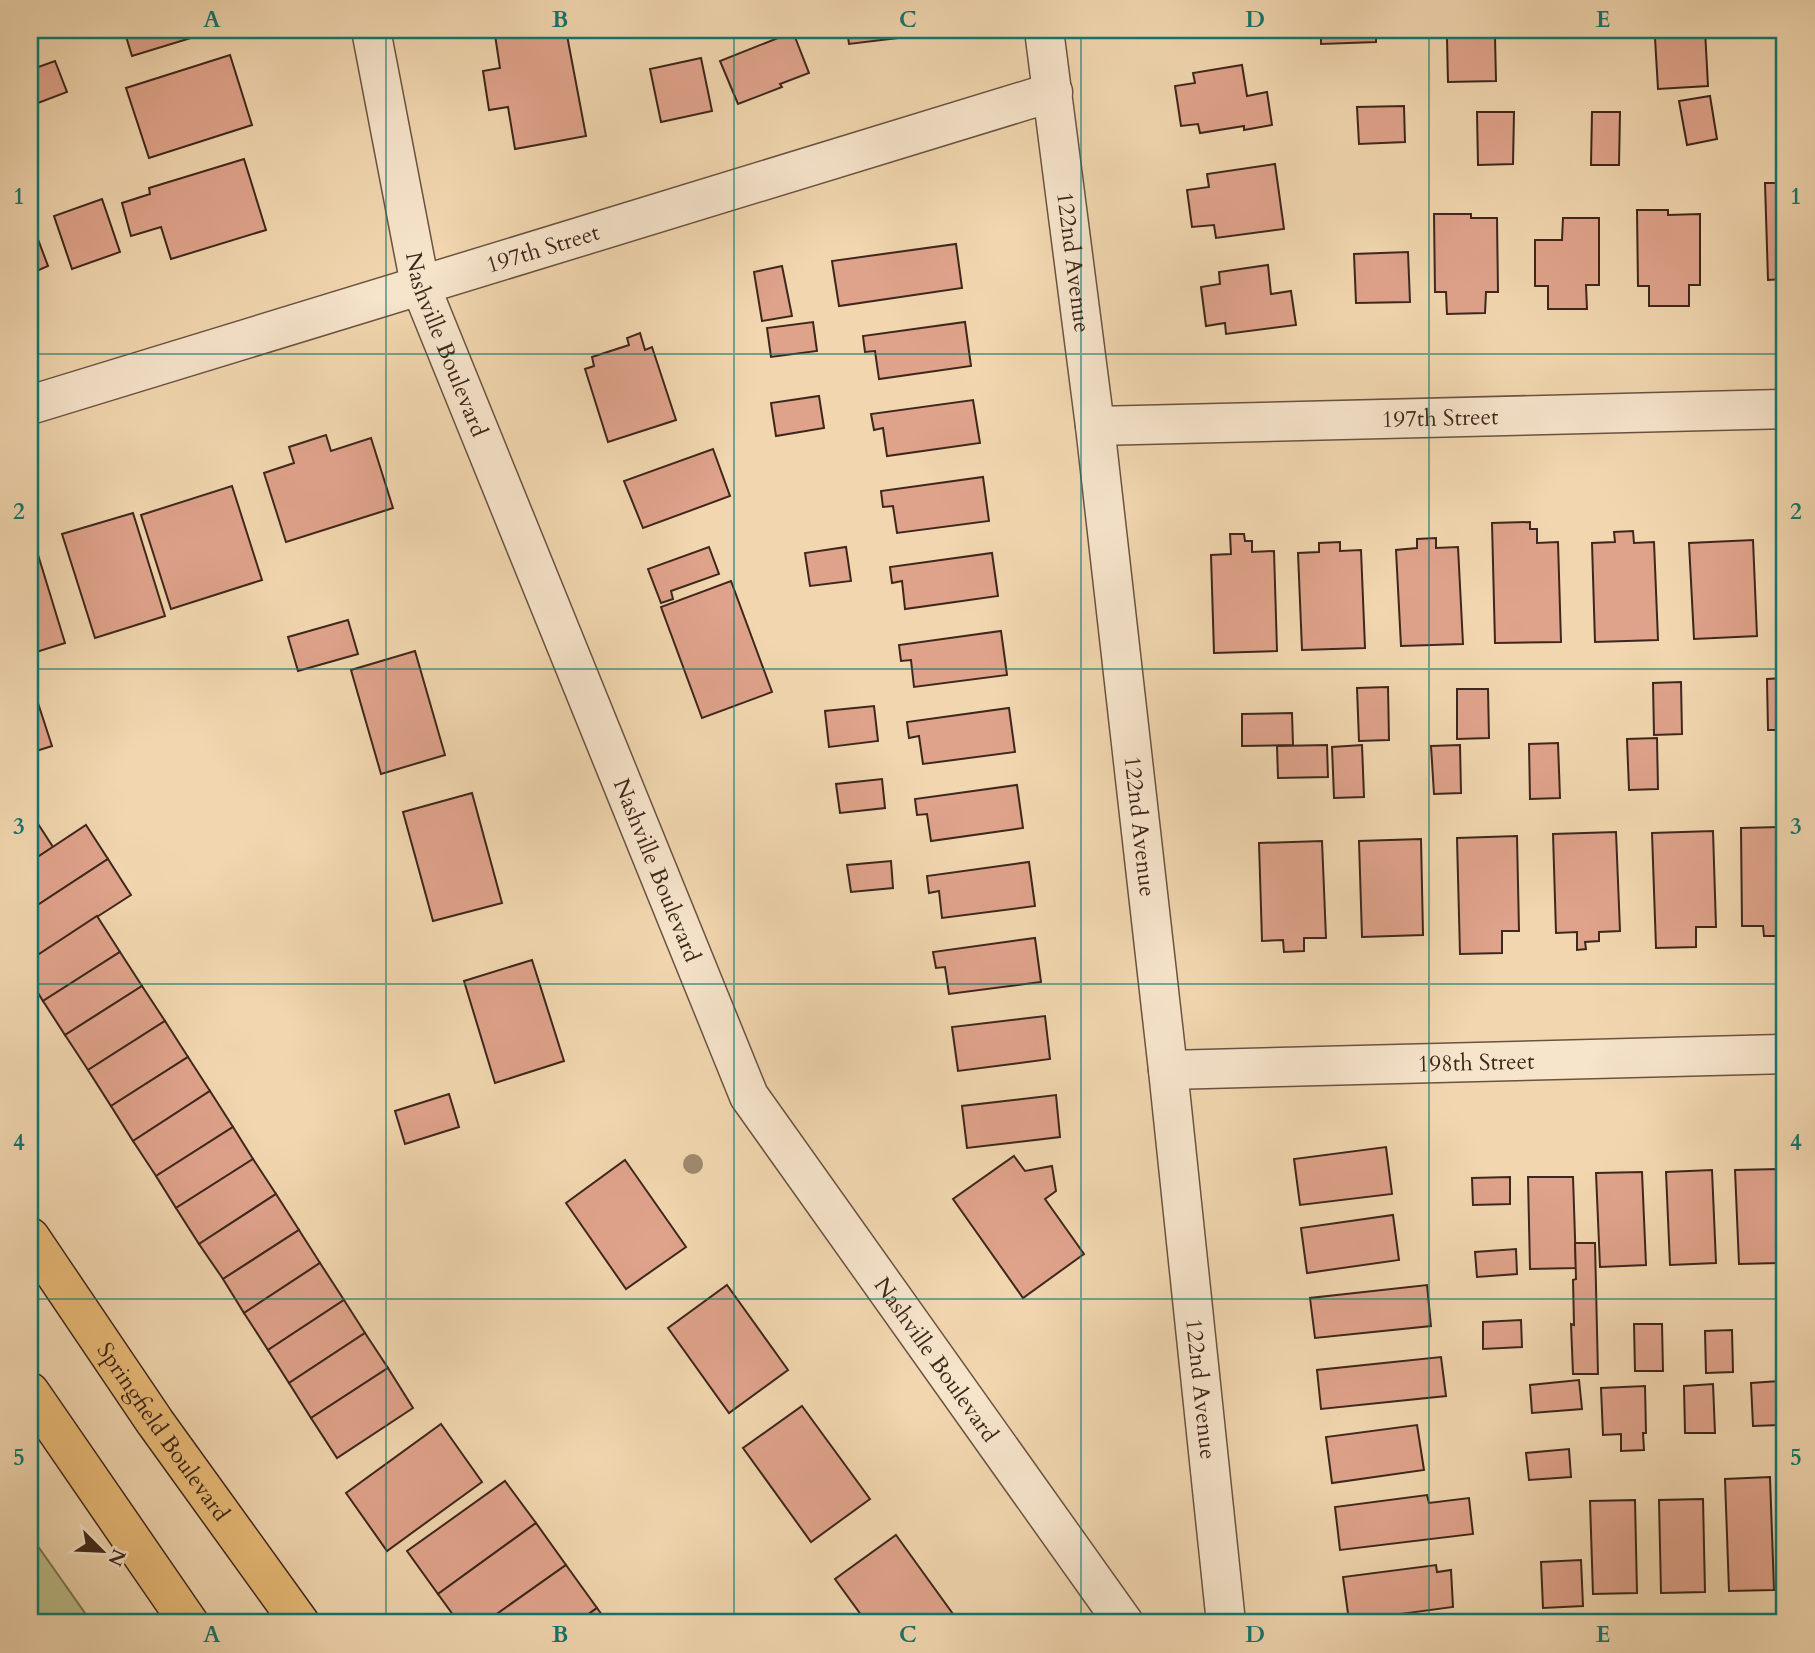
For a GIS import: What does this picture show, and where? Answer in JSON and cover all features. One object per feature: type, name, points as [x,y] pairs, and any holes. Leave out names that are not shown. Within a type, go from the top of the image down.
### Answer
[{"type":"main road","name":"Springfield Boulevard","points":[[30,1237],[155,1422],[300,1623]]},
{"type":"main road","points":[[30,1392],[189,1623]]},
{"type":"street","name":"Nashville Boulevard","points":[[370,30],[420,285],[749,1096],[1124,1623]]},
{"type":"street","name":"122nd Avenue","points":[[1044,30],[1095,426],[1168,1070],[1226,1623]]},
{"type":"street","name":"197th Street","points":[[30,405],[1053,92]]},
{"type":"street","name":"197th Street","points":[[1095,426],[1785,409]]},
{"type":"street","name":"198th Street","points":[[1168,1070],[1785,1054]]},
{"type":"green space","points":[[30,1535],[35,1542],[92,1623],[30,1623]]},
{"type":"building","points":[[124,30],[217,30],[132,56]]},
{"type":"building","points":[[525,30],[566,30],[586,136],[515,149],[508,107],[489,110],[483,71],[500,68],[495,35]]},
{"type":"building","points":[[847,30],[914,30],[914,36],[849,44]]},
{"type":"building","points":[[1321,30],[1376,30],[1376,42],[1321,44]]},
{"type":"building","points":[[1467,30],[1491,30],[1491,37],[1495,37],[1496,81],[1448,82],[1447,38],[1467,37]]},
{"type":"building","points":[[1679,30],[1705,30],[1708,86],[1658,89],[1655,38],[1680,36]]},
{"type":"building","points":[[793,32],[809,73],[738,104],[720,61]]},
{"type":"building","points":[[230,55],[252,125],[149,158],[126,88]]},
{"type":"building","points":[[701,58],[712,111],[661,122],[650,69]]},
{"type":"building","points":[[55,61],[67,92],[30,106],[30,70]]},
{"type":"building","points":[[1242,65],[1247,96],[1267,92],[1272,125],[1200,133],[1198,124],[1181,126],[1175,86],[1195,83],[1193,73]]},
{"type":"building","points":[[1710,96],[1717,139],[1687,145],[1679,101]]},
{"type":"building","points":[[1404,106],[1405,142],[1359,144],[1357,107]]},
{"type":"building","points":[[1477,112],[1514,112],[1513,164],[1478,165]]},
{"type":"building","points":[[1592,112],[1620,112],[1619,165],[1591,165]]},
{"type":"building","points":[[244,159],[266,230],[171,259],[161,227],[131,236],[122,203],[150,194],[149,188]]},
{"type":"building","points":[[1275,164],[1284,229],[1216,238],[1214,225],[1192,227],[1187,190],[1209,187],[1207,174]]},
{"type":"building","points":[[1765,183],[1785,183],[1785,291],[1783,279],[1768,280]]},
{"type":"building","points":[[102,199],[120,252],[72,269],[54,216]]},
{"type":"building","points":[[1637,210],[1668,210],[1668,215],[1700,214],[1700,285],[1689,285],[1689,306],[1649,306],[1649,286],[1638,286]]},
{"type":"building","points":[[1434,214],[1471,214],[1471,218],[1497,218],[1498,292],[1486,292],[1485,313],[1447,314],[1446,292],[1435,292]]},
{"type":"building","points":[[30,218],[48,266],[30,274]]},
{"type":"building","points":[[1563,218],[1599,218],[1599,285],[1586,285],[1587,309],[1548,309],[1548,286],[1535,286],[1535,240],[1562,240]]},
{"type":"building","points":[[956,244],[962,288],[839,306],[832,261]]},
{"type":"building","points":[[1408,252],[1410,302],[1356,303],[1354,254]]},
{"type":"building","points":[[1268,265],[1271,294],[1291,291],[1296,325],[1226,334],[1225,323],[1206,326],[1201,287],[1220,284],[1219,272]]},
{"type":"building","points":[[782,266],[792,316],[762,321],[754,272]]},
{"type":"building","points":[[813,322],[817,351],[771,357],[767,328]]},
{"type":"building","points":[[965,322],[971,366],[879,379],[875,351],[865,352],[863,336]]},
{"type":"building","points":[[640,333],[645,350],[652,347],[676,420],[608,442],[585,369],[594,366],[592,357],[629,345],[627,338]]},
{"type":"building","points":[[819,396],[824,428],[776,436],[771,403]]},
{"type":"building","points":[[973,400],[980,443],[887,456],[883,428],[874,430],[871,414]]},
{"type":"building","points":[[326,435],[331,451],[371,438],[393,508],[286,542],[264,473],[294,463],[289,447]]},
{"type":"building","points":[[713,449],[730,496],[643,528],[624,481]]},
{"type":"building","points":[[983,477],[989,521],[897,533],[893,506],[883,507],[881,491]]},
{"type":"building","points":[[232,486],[262,580],[171,609],[141,515]]},
{"type":"building","points":[[133,513],[165,616],[95,638],[62,534]]},
{"type":"building","points":[[1530,522],[1530,529],[1537,529],[1537,543],[1558,542],[1561,642],[1495,643],[1492,523]]},
{"type":"building","points":[[1633,531],[1634,543],[1654,542],[1658,640],[1595,642],[1592,543],[1615,542],[1614,532]]},
{"type":"building","points":[[1230,534],[1244,534],[1245,541],[1252,541],[1252,552],[1274,551],[1277,651],[1214,653],[1211,555],[1231,554]]},
{"type":"building","points":[[1436,538],[1436,548],[1458,547],[1463,644],[1401,646],[1396,550],[1417,548],[1417,539]]},
{"type":"building","points":[[1753,540],[1757,636],[1694,639],[1689,543]]},
{"type":"building","points":[[30,541],[31,546],[35,545],[65,643],[30,654]]},
{"type":"building","points":[[1340,542],[1340,551],[1361,550],[1365,648],[1302,650],[1298,553],[1319,552],[1319,543]]},
{"type":"building","points":[[709,547],[719,574],[671,591],[673,599],[661,603],[648,569]]},
{"type":"building","points":[[846,547],[851,581],[810,586],[805,553]]},
{"type":"building","points":[[992,553],[998,596],[905,609],[902,581],[892,583],[890,567]]},
{"type":"building","points":[[731,581],[772,692],[702,718],[661,607]]},
{"type":"building","points":[[348,620],[358,654],[298,671],[288,637]]},
{"type":"building","points":[[1001,631],[1007,675],[914,687],[911,660],[901,661],[899,645]]},
{"type":"building","points":[[415,651],[445,755],[381,774],[351,670]]},
{"type":"building","points":[[1785,678],[1785,730],[1768,730],[1767,679]]},
{"type":"building","points":[[1681,682],[1682,734],[1654,735],[1653,683]]},
{"type":"building","points":[[1388,687],[1389,740],[1359,741],[1357,688]]},
{"type":"building","points":[[1457,689],[1488,689],[1489,738],[1457,739]]},
{"type":"building","points":[[36,697],[52,746],[30,753],[30,699]]},
{"type":"building","points":[[874,706],[878,741],[829,747],[825,711]]},
{"type":"building","points":[[1009,708],[1015,752],[923,764],[919,736],[909,738],[907,722]]},
{"type":"building","points":[[1292,713],[1293,745],[1242,746],[1242,714]]},
{"type":"building","points":[[1785,737],[1785,786],[1779,738]]},
{"type":"building","points":[[1657,738],[1658,789],[1629,790],[1627,739]]},
{"type":"building","points":[[1558,743],[1560,798],[1530,799],[1529,744]]},
{"type":"building","points":[[1327,745],[1328,777],[1278,778],[1277,746]]},
{"type":"building","points":[[1362,745],[1364,797],[1334,798],[1332,747]]},
{"type":"building","points":[[1460,745],[1461,793],[1434,794],[1431,746]]},
{"type":"building","points":[[882,779],[885,808],[840,813],[836,784]]},
{"type":"building","points":[[1017,785],[1023,828],[931,841],[927,814],[917,815],[915,799]]},
{"type":"building","points":[[472,793],[502,903],[433,921],[403,812]]},
{"type":"building","points":[[30,814],[53,847],[30,862]]},
{"type":"building","points":[[86,825],[108,859],[30,910],[30,862]]},
{"type":"building","points":[[1785,827],[1785,936],[1764,936],[1763,926],[1742,926],[1741,828]]},
{"type":"building","points":[[1713,831],[1716,927],[1696,927],[1696,947],[1656,948],[1652,833]]},
{"type":"building","points":[[1616,832],[1620,931],[1599,932],[1599,941],[1585,942],[1586,949],[1577,950],[1577,932],[1556,933],[1553,834]]},
{"type":"building","points":[[1517,836],[1519,931],[1502,931],[1502,953],[1460,954],[1457,838]]},
{"type":"building","points":[[1421,839],[1423,935],[1362,937],[1359,841]]},
{"type":"building","points":[[1322,841],[1326,938],[1304,938],[1304,951],[1284,952],[1283,940],[1262,941],[1259,843]]},
{"type":"building","points":[[108,859],[131,895],[30,960],[30,910]]},
{"type":"building","points":[[891,861],[893,888],[851,892],[847,865]]},
{"type":"building","points":[[1029,862],[1035,906],[942,918],[939,891],[929,893],[927,876]]},
{"type":"building","points":[[97,916],[120,952],[43,1001],[30,980],[30,960]]},
{"type":"building","points":[[1035,938],[1041,982],[949,994],[945,967],[936,968],[933,952]]},
{"type":"building","points":[[120,952],[142,986],[65,1035],[43,1001]]},
{"type":"building","points":[[532,960],[564,1061],[495,1083],[464,981]]},
{"type":"building","points":[[142,986],[165,1021],[88,1070],[65,1035]]},
{"type":"building","points":[[1045,1016],[1050,1059],[958,1071],[952,1027]]},
{"type":"building","points":[[165,1021],[188,1057],[111,1106],[88,1070]]},
{"type":"building","points":[[188,1057],[210,1091],[133,1141],[111,1106]]},
{"type":"building","points":[[210,1091],[233,1127],[156,1176],[133,1141]]},
{"type":"building","points":[[449,1094],[459,1127],[405,1144],[395,1111]]},
{"type":"building","points":[[1056,1095],[1060,1137],[967,1148],[962,1106]]},
{"type":"building","points":[[233,1127],[253,1159],[176,1208],[156,1176]]},
{"type":"building","points":[[1386,1147],[1392,1194],[1300,1205],[1294,1159]]},
{"type":"building","points":[[1014,1156],[1025,1171],[1052,1166],[1056,1191],[1045,1199],[1084,1254],[1023,1298],[953,1199]]},
{"type":"building","points":[[253,1159],[276,1194],[199,1244],[176,1208]]},
{"type":"building","points":[[625,1160],[686,1247],[626,1289],[566,1203]]},
{"type":"building","points":[[1781,1169],[1785,1263],[1739,1264],[1735,1170]]},
{"type":"building","points":[[1712,1170],[1716,1263],[1670,1265],[1666,1172]]},
{"type":"building","points":[[1642,1172],[1646,1265],[1600,1267],[1596,1173]]},
{"type":"building","points":[[1510,1177],[1510,1204],[1473,1205],[1472,1178]]},
{"type":"building","points":[[1528,1177],[1573,1177],[1576,1268],[1530,1269]]},
{"type":"building","points":[[276,1194],[299,1230],[223,1279],[199,1244]]},
{"type":"building","points":[[1393,1215],[1399,1260],[1307,1273],[1301,1228]]},
{"type":"building","points":[[299,1230],[320,1263],[244,1313],[223,1279]]},
{"type":"building","points":[[1575,1243],[1595,1243],[1598,1374],[1573,1374],[1571,1324],[1574,1325]]},
{"type":"building","points":[[1516,1249],[1517,1274],[1477,1277],[1475,1252]]},
{"type":"building","points":[[320,1263],[344,1300],[268,1350],[244,1313]]},
{"type":"building","points":[[727,1285],[788,1370],[729,1413],[668,1328]]},
{"type":"building","points":[[1427,1285],[1431,1326],[1315,1338],[1310,1298]]},
{"type":"building","points":[[344,1300],[365,1333],[289,1383],[268,1350]]},
{"type":"building","points":[[1521,1320],[1522,1347],[1483,1349],[1483,1322]]},
{"type":"building","points":[[1634,1324],[1662,1324],[1663,1371],[1635,1371]]},
{"type":"building","points":[[1778,1326],[1785,1327],[1785,1371],[1778,1371]]},
{"type":"building","points":[[1732,1330],[1733,1372],[1706,1373],[1705,1331]]},
{"type":"building","points":[[365,1333],[388,1368],[311,1418],[289,1383]]},
{"type":"building","points":[[1441,1357],[1446,1396],[1321,1409],[1317,1370]]},
{"type":"building","points":[[388,1368],[413,1408],[337,1458],[311,1418]]},
{"type":"building","points":[[1579,1380],[1582,1409],[1532,1413],[1530,1385]]},
{"type":"building","points":[[1781,1381],[1783,1425],[1753,1426],[1751,1383]]},
{"type":"building","points":[[1713,1384],[1715,1433],[1685,1433],[1684,1386]]},
{"type":"building","points":[[1645,1386],[1644,1450],[1621,1451],[1621,1434],[1603,1435],[1601,1388]]},
{"type":"building","points":[[802,1406],[870,1499],[811,1542],[743,1448]]},
{"type":"building","points":[[441,1424],[482,1482],[387,1551],[346,1493]]},
{"type":"building","points":[[1417,1425],[1424,1470],[1332,1483],[1326,1437]]},
{"type":"building","points":[[1569,1449],[1571,1477],[1529,1480],[1526,1453]]},
{"type":"building","points":[[1770,1477],[1774,1590],[1729,1591],[1725,1479]]},
{"type":"building","points":[[505,1481],[536,1523],[438,1594],[407,1551]]},
{"type":"building","points":[[1427,1495],[1429,1503],[1469,1498],[1473,1534],[1340,1550],[1335,1507]]},
{"type":"building","points":[[1703,1499],[1705,1592],[1661,1593],[1659,1500]]},
{"type":"building","points":[[1635,1500],[1637,1593],[1593,1594],[1590,1501]]},
{"type":"building","points":[[536,1523],[566,1565],[484,1623],[459,1623],[438,1594]]},
{"type":"building","points":[[896,1535],[958,1621],[867,1623],[835,1579]]},
{"type":"building","points":[[1581,1560],[1583,1606],[1543,1608],[1541,1562]]},
{"type":"building","points":[[566,1565],[597,1608],[576,1623],[484,1623]]},
{"type":"building","points":[[1436,1565],[1437,1572],[1451,1570],[1453,1607],[1349,1621],[1343,1577]]},
{"type":"building","points":[[597,1608],[608,1623],[576,1623]]}]
